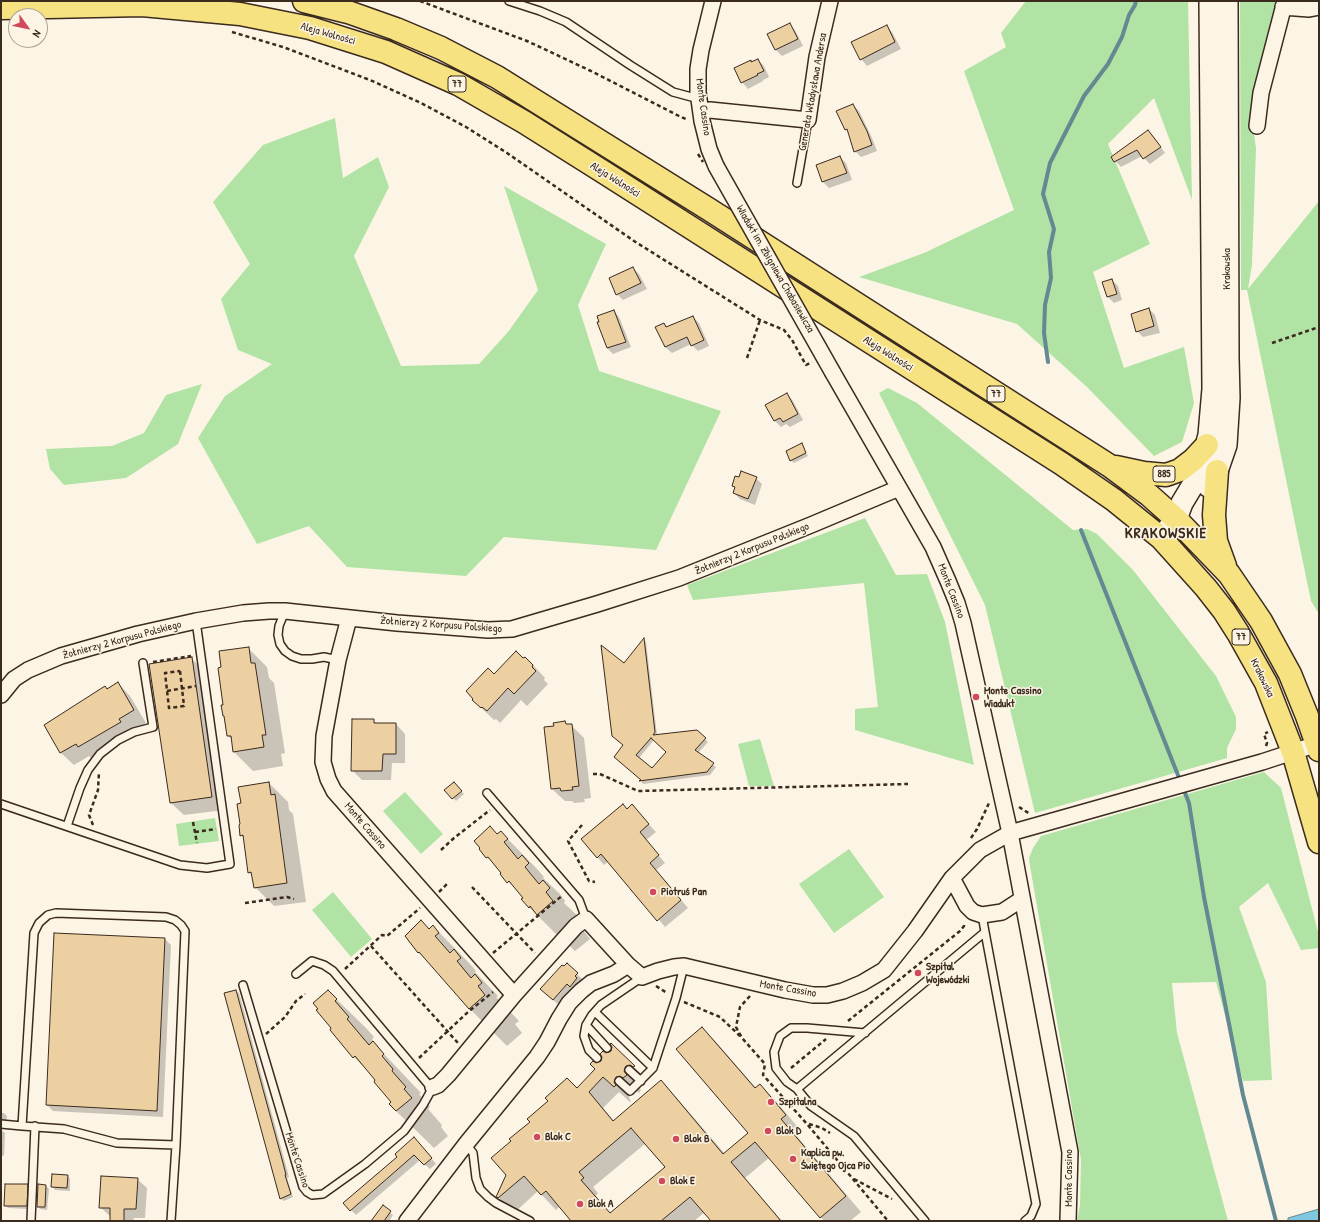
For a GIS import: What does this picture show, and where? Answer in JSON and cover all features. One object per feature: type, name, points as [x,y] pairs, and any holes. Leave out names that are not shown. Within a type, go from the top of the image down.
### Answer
[{"type":"highway","name":"77","points":[[304,1],[348,12],[396,29],[441,48],[497,77],[710,210],[1110,466],[1176,518],[1228,574],[1261,621],[1290,674],[1318,747]]},
{"type":"highway","name":"Aleja Wolności","points":[[1,8],[142,6],[240,14],[310,28],[344,38],[386,52],[458,84],[524,122],[1062,464],[1114,500],[1161,538]]},
{"type":"highway","name":"885","points":[[1110,466],[1144,473],[1166,475],[1180,470],[1193,460],[1207,445]]},
{"type":"highway","points":[[1217,471],[1214,515],[1216,541],[1228,574]]},
{"type":"highway","name":"Krakowska","points":[[1161,538],[1206,588],[1224,611],[1266,683],[1293,752],[1319,842]]},
{"type":"main road","name":"Krakowska","points":[[1161,538],[1176,518],[1182,503],[1194,483],[1207,445],[1213,389],[1210,1]]},
{"type":"main road","name":"Krakowska","points":[[1176,518],[1189,511],[1200,501],[1217,471],[1226,445],[1229,398],[1227,1]]},
{"type":"street","name":"Monte Cassino","points":[[713,1],[698,69],[701,111],[709,149],[716,166]]},
{"type":"street","name":"Generała Władysława Andersa","points":[[808,120],[817,57],[830,1]]},
{"type":"street","points":[[1257,126],[1261,93],[1284,4],[1309,9],[1319,7]]},
{"type":"street","points":[[701,111],[710,110],[808,120]]},
{"type":"street","name":"Wiadukt im. Zbigniewa Chabasiewicza","points":[[716,166],[833,373]]},
{"type":"street","name":"Monte Cassino","points":[[833,373],[933,547],[957,603],[969,646],[1010,833],[1070,1152],[1068,1221]]},
{"type":"street","name":"Żołnierzy 2 Korpusu Polskiego","points":[[1,695],[14,679],[28,670],[61,656],[138,634],[243,612],[269,610],[285,611],[488,630],[512,629],[679,578],[899,488]]},
{"type":"street","name":"Monte Cassino","points":[[349,618],[338,660],[324,736],[323,762],[328,779],[334,791],[435,896],[514,995]]},
{"type":"street","points":[[1010,833],[1293,752],[1318,747]]},
{"type":"street","name":"Monte Cassino","points":[[642,977],[658,970],[684,966],[785,990],[813,995],[827,995],[862,984],[884,970],[915,931],[952,878],[980,850],[1010,833]]},
{"type":"street","points":[[952,878],[967,906],[973,912],[982,915],[1002,912],[1022,899]]},
{"type":"street","name":"Monte Cassino","points":[[433,1087],[438,1085],[543,962],[576,926],[586,919]]},
{"type":"street","points":[[586,919],[628,966],[642,977]]},
{"type":"street","points":[[407,1221],[466,1144],[537,1057],[569,1003],[591,983],[614,974],[628,966]]},
{"type":"lane","points":[[509,1],[540,11],[566,22],[701,111]]},
{"type":"lane","name":"Generała Władysława Andersa","points":[[797,183],[808,120]]},
{"type":"lane","points":[[285,611],[279,626],[278,635],[280,644],[285,650],[292,656],[301,659],[324,657],[338,660]]},
{"type":"lane","points":[[1,804],[180,865],[206,868],[230,864],[196,621]]},
{"type":"lane","points":[[67,826],[88,770],[100,754],[118,740],[134,732],[152,727],[143,663]]},
{"type":"lane","points":[[487,792],[579,900],[586,919]]},
{"type":"lane","points":[[22,1126],[34,933],[39,923],[48,915],[56,912],[166,917],[175,920],[181,925],[184,931],[176,1145],[171,1221]]},
{"type":"lane","points":[[982,915],[1036,1204],[1031,1216],[1025,1221]]},
{"type":"lane","points":[[797,1089],[985,932]]},
{"type":"lane","points":[[296,974],[312,961],[324,965],[332,971],[411,1065],[428,1084],[433,1087]]},
{"type":"lane","points":[[619,1081],[630,1091],[653,1068],[676,998],[684,966]]},
{"type":"lane","points":[[597,1058],[589,1050],[584,1036],[586,1025],[601,1005],[642,977]]},
{"type":"lane","name":"Monte Cassino","points":[[244,985],[303,1186],[307,1192],[312,1195],[323,1194],[329,1191],[366,1164],[404,1131],[423,1106],[433,1087]]},
{"type":"lane","points":[[595,1012],[653,1068]]},
{"type":"lane","points":[[586,1025],[608,1048]]},
{"type":"lane","points":[[865,1033],[791,1028],[780,1036],[774,1052],[776,1068],[787,1082],[797,1089],[811,1106],[854,1136],[925,1221]]},
{"type":"lane","points":[[629,1070],[641,1081]]},
{"type":"lane","points":[[1,1124],[64,1129],[118,1143],[176,1145]]},
{"type":"lane","points":[[31,1221],[35,1126]]},
{"type":"lane","points":[[466,1144],[473,1154],[476,1178],[480,1189],[496,1203],[530,1221]]},
{"type":"path","points":[[420,1],[527,41],[591,71],[690,121],[701,111]]},
{"type":"path","points":[[231,32],[283,47],[370,80],[422,103],[466,127],[507,153],[634,241],[760,320],[784,330],[792,340],[806,365]]},
{"type":"path","points":[[747,358],[760,320]]},
{"type":"path","points":[[1272,343],[1319,327]]},
{"type":"path","points":[[143,663],[194,656]]},
{"type":"path","points":[[180,671],[184,706],[169,708],[167,691],[165,674],[180,671]]},
{"type":"path","points":[[167,691],[198,686]]},
{"type":"path","points":[[95,829],[89,815],[98,790],[99,768]]},
{"type":"path","points":[[593,774],[600,774],[638,791],[908,784]]},
{"type":"path","points":[[970,840],[977,829],[991,796]]},
{"type":"path","points":[[441,850],[497,804]]},
{"type":"path","points":[[193,822],[197,843]]},
{"type":"path","points":[[582,825],[568,841],[589,881],[595,882]]},
{"type":"path","points":[[195,832],[219,828]]},
{"type":"path","points":[[346,968],[382,935],[387,936],[435,896],[447,884]]},
{"type":"path","points":[[472,886],[543,962]]},
{"type":"path","points":[[499,948],[570,889]]},
{"type":"path","points":[[245,903],[287,897],[294,898]]},
{"type":"path","points":[[791,1068],[960,931],[964,926],[964,922]]},
{"type":"path","points":[[371,946],[466,1052]]},
{"type":"path","points":[[642,977],[646,981],[676,998]]},
{"type":"path","points":[[411,1065],[503,983]]},
{"type":"path","points":[[260,1039],[285,1017],[296,1001],[305,994]]},
{"type":"path","points":[[684,996],[682,1001],[720,1017],[742,1038]]},
{"type":"path","points":[[807,1124],[822,1128],[836,1137]]},
{"type":"path","points":[[853,1178],[898,1202],[893,1196]]},
{"type":"green space","points":[[1026,1],[1188,1],[1192,200],[1154,98],[1108,144],[1150,244],[1093,272],[1124,368],[1184,347],[1194,403],[1182,442],[1154,456],[1087,387],[1017,324],[859,277],[924,253],[1014,210],[964,71],[1006,47],[1001,33]]},
{"type":"green space","points":[[1240,1],[1276,1],[1256,82],[1252,121],[1256,148],[1252,265],[1248,289],[1319,201],[1319,614],[1311,601],[1247,290],[1241,290]]},
{"type":"green space","points":[[335,118],[343,178],[378,157],[389,187],[354,256],[401,366],[479,364],[508,332],[538,290],[504,186],[606,244],[578,305],[599,371],[721,411],[656,550],[504,537],[466,576],[347,567],[309,526],[257,544],[198,438],[225,396],[272,364],[238,350],[221,299],[250,264],[213,202],[263,145]]},
{"type":"green space","points":[[202,384],[178,444],[126,478],[64,485],[50,469],[46,449],[112,446],[144,433],[166,395]]},
{"type":"green space","points":[[888,388],[917,403],[1073,530],[1087,529],[1097,534],[1133,570],[1216,676],[1236,717],[1236,729],[1227,748],[1227,758],[1035,813],[985,605],[879,393]]},
{"type":"green space","points":[[865,518],[896,575],[927,574],[945,622],[974,765],[855,730],[855,709],[878,707],[864,583],[693,600],[687,585]]},
{"type":"green space","points":[[760,739],[774,786],[749,786],[738,744]]},
{"type":"green space","points":[[1264,772],[1281,788],[1319,936],[1319,948],[1301,950],[1268,883],[1239,907],[1266,982],[1272,1080],[1243,1081],[1216,982],[1172,983],[1177,1033],[1228,1221],[1077,1221],[1080,1205],[1081,1160],[1030,866],[1029,858],[1033,848],[1041,836]]},
{"type":"green space","points":[[405,792],[443,834],[421,854],[383,811]]},
{"type":"green space","points":[[215,818],[219,841],[179,846],[176,824]]},
{"type":"green space","points":[[849,849],[884,897],[834,933],[799,884]]},
{"type":"green space","points":[[333,892],[372,939],[351,957],[312,910]]},
{"type":"water","points":[[1319,1209],[1319,1221],[1288,1221],[1288,1218]]},
{"type":"building","points":[[790,23],[798,39],[775,50],[767,34]]},
{"type":"building","points":[[887,25],[895,42],[860,60],[851,42]]},
{"type":"building","points":[[758,59],[764,71],[741,83],[734,68],[751,60],[751,62]]},
{"type":"building","points":[[853,104],[867,131],[872,145],[854,152],[847,129],[845,130],[836,111]]},
{"type":"building","points":[[1148,130],[1161,147],[1143,159],[1137,150],[1114,162],[1111,157]]},
{"type":"building","points":[[840,156],[847,173],[822,182],[816,165]]},
{"type":"building","points":[[633,267],[641,283],[616,295],[609,278]]},
{"type":"building","points":[[1112,279],[1117,294],[1107,297],[1102,282]]},
{"type":"building","points":[[1149,308],[1154,326],[1136,332],[1131,314]]},
{"type":"building","points":[[614,310],[626,342],[607,348],[597,322],[599,322],[597,316]]},
{"type":"building","points":[[693,316],[704,340],[691,346],[687,337],[665,347],[655,327],[664,323],[666,327]]},
{"type":"building","points":[[787,393],[798,414],[783,422],[780,418],[774,421],[765,405]]},
{"type":"building","points":[[802,443],[806,453],[790,461],[786,451]]},
{"type":"building","points":[[741,471],[757,477],[748,499],[733,493],[735,487],[732,486],[735,476],[739,477]]},
{"type":"building","points":[[644,638],[655,732],[653,735],[697,730],[706,738],[695,750],[714,763],[707,772],[639,781],[641,780],[614,757],[623,745],[612,736],[601,645],[624,663]],"holes":[[[651,738],[666,752],[652,768],[636,755]]]},
{"type":"building","points":[[249,647],[251,663],[255,663],[266,735],[262,735],[264,747],[233,752],[231,736],[227,736],[221,705],[223,705],[218,668],[221,667],[219,651]]},
{"type":"building","points":[[516,651],[533,665],[532,667],[536,671],[514,694],[508,688],[487,711],[482,707],[481,708],[472,700],[473,699],[466,691],[488,668],[494,674]]},
{"type":"building","points":[[192,657],[212,797],[170,803],[149,664]]},
{"type":"building","points":[[118,682],[134,710],[119,719],[121,722],[78,747],[76,744],[60,753],[44,725],[105,686],[107,689]]},
{"type":"building","points":[[352,719],[374,719],[374,723],[396,723],[396,754],[383,754],[382,771],[351,771]]},
{"type":"building","points":[[565,721],[566,724],[572,724],[579,786],[572,787],[573,790],[561,791],[560,788],[551,789],[544,727],[554,726],[553,723]]},
{"type":"building","points":[[269,782],[271,795],[275,794],[287,883],[254,888],[251,872],[248,873],[243,835],[240,836],[237,804],[241,803],[238,787]]},
{"type":"building","points":[[454,782],[462,791],[452,799],[444,790]]},
{"type":"building","points":[[623,804],[627,809],[632,804],[649,824],[640,832],[659,855],[650,863],[681,900],[657,921],[601,854],[597,858],[581,839]]},
{"type":"building","points":[[490,826],[497,834],[501,831],[508,839],[504,842],[518,859],[522,855],[529,863],[525,867],[539,884],[543,880],[550,888],[546,892],[553,901],[537,915],[530,906],[529,908],[521,899],[523,898],[509,881],[507,883],[500,874],[501,873],[488,857],[486,858],[474,841]]},
{"type":"building","points":[[421,920],[429,929],[433,925],[439,933],[435,936],[450,953],[454,949],[461,958],[457,961],[471,978],[475,974],[482,983],[478,986],[485,995],[469,1009],[419,952],[418,953],[405,936]]},
{"type":"building","points":[[54,933],[165,938],[157,1111],[46,1105]]},
{"type":"building","points":[[567,963],[578,973],[575,976],[577,978],[570,987],[567,984],[553,1000],[540,989],[562,965],[564,966]]},
{"type":"building","points":[[236,990],[291,1194],[280,1199],[224,993]]},
{"type":"building","points":[[328,990],[337,999],[335,1001],[349,1017],[347,1019],[369,1045],[373,1041],[384,1054],[382,1056],[393,1069],[392,1071],[406,1087],[404,1089],[412,1098],[396,1111],[389,1104],[391,1102],[374,1082],[375,1080],[355,1056],[353,1058],[316,1010],[318,1009],[313,1003]]},
{"type":"building","points":[[702,1027],[755,1088],[760,1084],[786,1115],[781,1119],[846,1196],[820,1218],[755,1142],[731,1162],[781,1221],[711,1221],[690,1197],[661,1221],[571,1221],[546,1191],[541,1195],[524,1176],[498,1198],[496,1197],[506,1175],[491,1158],[511,1141],[509,1139],[530,1122],[527,1119],[548,1101],[545,1098],[567,1078],[577,1088],[595,1069],[590,1064],[593,1061],[596,1063],[601,1061],[602,1057],[600,1054],[603,1051],[606,1053],[611,1051],[611,1043],[635,1066],[626,1066],[624,1071],[627,1075],[623,1078],[620,1076],[616,1077],[614,1082],[616,1085],[614,1087],[603,1077],[589,1092],[613,1121],[661,1080],[723,1154],[748,1133],[676,1049]],"holes":[[[631,1128],[665,1167],[610,1213],[581,1180],[584,1178],[579,1172]]]},
{"type":"building","points":[[414,1137],[432,1158],[424,1165],[414,1155],[350,1211],[343,1203],[397,1157],[395,1154]]},
{"type":"building","points":[[52,1174],[68,1175],[67,1188],[51,1187]]},
{"type":"building","points":[[101,1176],[138,1178],[136,1209],[124,1209],[124,1221],[110,1221],[110,1208],[99,1208]]},
{"type":"building","points":[[5,1184],[28,1184],[27,1206],[4,1206]]},
{"type":"building","points":[[38,1184],[46,1185],[45,1207],[37,1207]]},
{"type":"building","points":[[383,1205],[391,1211],[384,1221],[371,1221]]},
{"type":"waterway","points":[[1048,362],[1044,333],[1045,305],[1051,278],[1049,252],[1054,229],[1043,194],[1050,163],[1084,96],[1108,64],[1122,37],[1129,15],[1136,1]]},
{"type":"waterway","points":[[1081,530],[1189,803],[1204,897],[1243,1095],[1276,1221]]},
{"type":"place","name":"Monte Cassino Wiadukt","points":[[976,697]]},
{"type":"place","name":"Piotruś Pan","points":[[653,892]]},
{"type":"place","name":"Szpital Wojewódzki","points":[[918,973]]},
{"type":"place","name":"Szpitalna","points":[[771,1102]]},
{"type":"place","name":"Blok D","points":[[768,1131]]},
{"type":"place","name":"Blok C","points":[[537,1137]]},
{"type":"place","name":"Blok B","points":[[676,1139]]},
{"type":"place","name":"Kaplica pw. Świętego Ojca Pio","points":[[793,1159]]},
{"type":"place","name":"Blok E","points":[[662,1181]]},
{"type":"place","name":"Blok A","points":[[580,1204]]},
{"type":"district","name":"KRAKOWSKIE","points":[[1166,534]]}]
